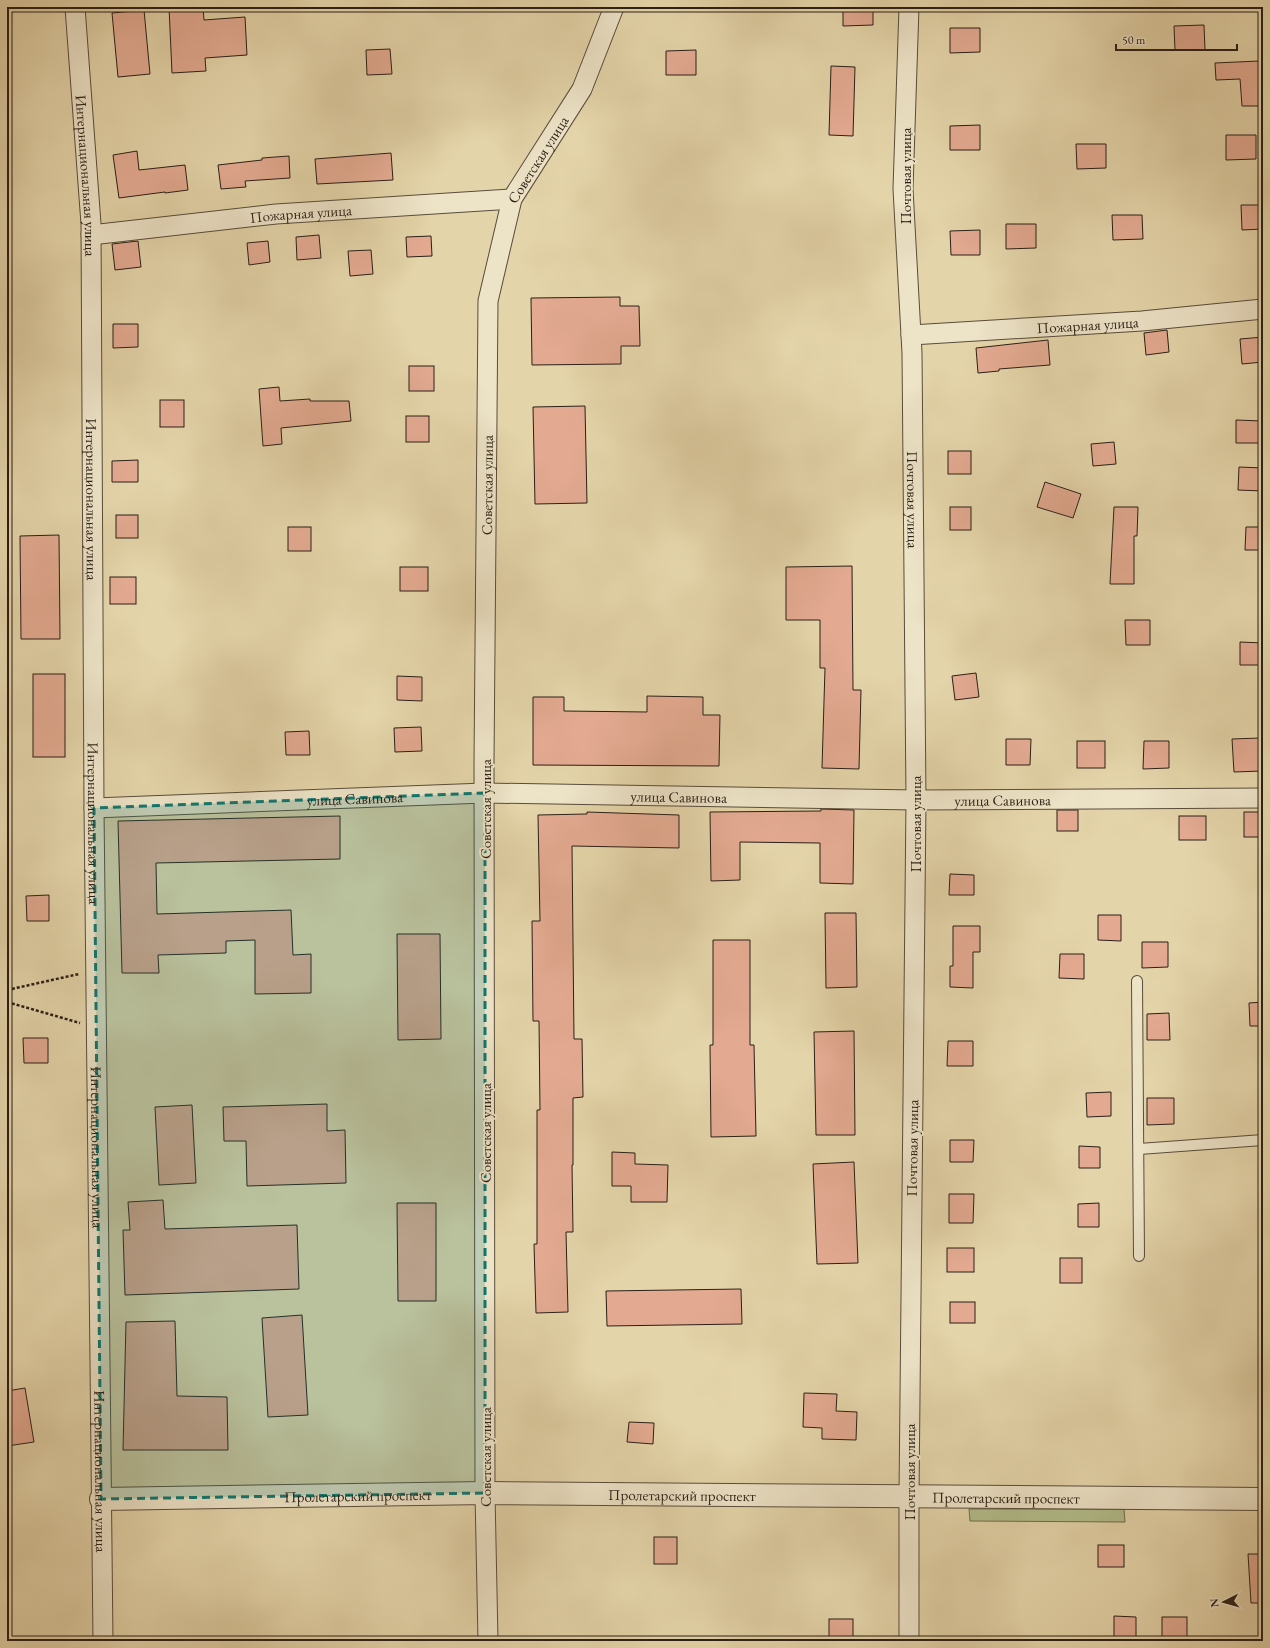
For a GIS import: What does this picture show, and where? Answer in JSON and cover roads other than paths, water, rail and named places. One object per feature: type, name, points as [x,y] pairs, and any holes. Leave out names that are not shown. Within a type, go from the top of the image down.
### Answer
[{"type":"street","name":"Интернациональная улица","points":[[75,7],[91,234],[94,808],[102,1641]]},
{"type":"street","name":"Советская улица","points":[[488,1641],[485,1493],[485,794],[488,301],[512,199],[582,89],[614,7]]},
{"type":"street","name":"Почтовая улица","points":[[909,7],[903,189],[911,335],[916,800],[909,1496],[909,1641]]},
{"type":"street","name":"Пожарная улица","points":[[91,234],[276,214],[512,199]]},
{"type":"street","name":"Пожарная улица","points":[[911,335],[1142,321],[1263,309]]},
{"type":"street","name":"улица Савинова","points":[[94,808],[485,794],[916,800],[1263,798]]},
{"type":"street","name":"Пролетарский проспект","points":[[101,1499],[485,1493],[1263,1498]]},
{"type":"lane","points":[[1137,981],[1139,1256]]},
{"type":"lane","points":[[1139,1149],[1263,1140]]}]
